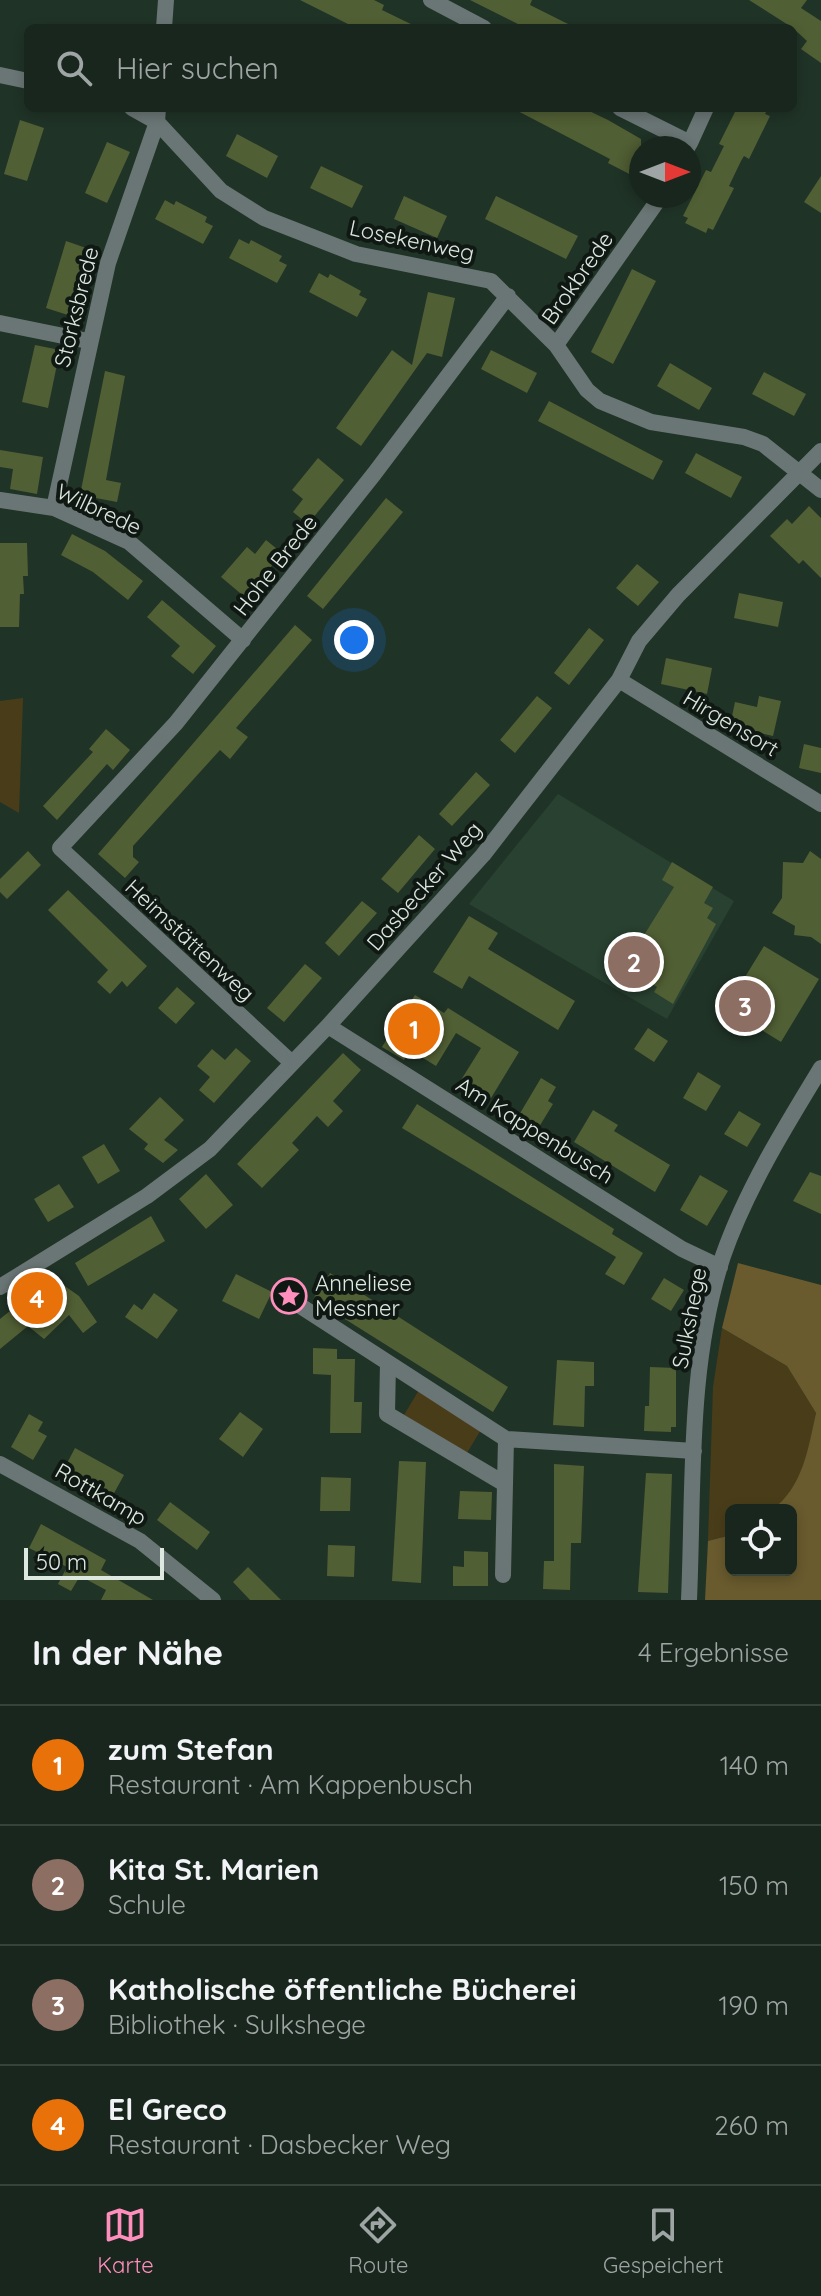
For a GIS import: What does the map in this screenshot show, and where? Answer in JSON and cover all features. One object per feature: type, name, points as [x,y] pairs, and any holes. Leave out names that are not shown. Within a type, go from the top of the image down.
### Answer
[{"type":"street","points":[[164,24],[166,0]]},
{"type":"street","points":[[431,0],[476,24]]},
{"type":"street","points":[[0,75],[24,80]]},
{"type":"street","points":[[627,112],[670,136]]},
{"type":"street","points":[[693,136],[704,112]]},
{"type":"street","name":"Losekenweg","points":[[158,115],[221,191],[264,218],[356,254],[476,275],[491,281],[556,345],[587,390],[613,409],[684,430],[744,437],[781,455],[821,490]]},
{"type":"street","name":"Storksbrede","points":[[54,508],[88,341],[108,263],[158,115]]},
{"type":"street","name":"Brokbrede","points":[[556,345],[653,208]]},
{"type":"street","name":"Hohe Brede","points":[[60,848],[176,723],[374,474],[508,296]]},
{"type":"street","points":[[0,323],[88,341]]},
{"type":"street","name":"Dasbecker Weg","points":[[0,1287],[174,1178],[210,1149],[328,1026],[483,855],[619,680],[639,641],[678,595],[821,451]]},
{"type":"street","name":"Wilbrede","points":[[0,500],[54,508],[129,542],[243,640]]},
{"type":"street","name":"Hirgensort","points":[[619,680],[821,804]]},
{"type":"street","name":"Heimstättenweg","points":[[60,848],[292,1063]]},
{"type":"street","name":"Am Kappenbusch","points":[[328,1026],[682,1249],[720,1267]]},
{"type":"street","name":"Sulkshege","points":[[689,1600],[699,1367],[720,1267],[764,1166],[821,1068]]},
{"type":"street","points":[[302,1307],[506,1439],[694,1451]]},
{"type":"street","points":[[388,1363],[387,1414],[505,1484]]},
{"type":"street","points":[[503,1575],[506,1439]]},
{"type":"street","name":"Rottkamp","points":[[0,1464],[140,1541],[213,1600]]},
{"type":"shaded area","points":[[23,698],[19,813],[0,802],[0,701]]},
{"type":"shaded area","points":[[558,794],[734,901],[667,1019],[469,904]]},
{"type":"shaded area","points":[[738,1263],[821,1285],[821,1600],[705,1600],[708,1541],[725,1537],[725,1576],[797,1576],[797,1504],[779,1504],[791,1490],[803,1466],[816,1413],[787,1366],[722,1328]]},
{"type":"shaded area","points":[[722,1328],[787,1366],[816,1413],[803,1466],[784,1501],[780,1504],[725,1504],[725,1537],[708,1541],[713,1387]]},
{"type":"shaded area","points":[[419,1390],[482,1428],[467,1453],[404,1415]]},
{"type":"building","points":[[300,0],[374,0],[384,5],[382,10],[411,24],[348,24]]},
{"type":"building","points":[[470,0],[532,0],[530,5],[568,24],[518,24]]},
{"type":"building","points":[[749,0],[807,0],[801,8],[821,21],[821,63],[801,49],[807,41],[797,32],[797,24],[787,24]]},
{"type":"building","points":[[520,112],[591,112],[636,136],[629,136],[629,174],[608,163],[610,159]]},
{"type":"building","points":[[735,112],[766,112],[770,116],[749,159],[744,156],[741,161],[729,186],[734,188],[713,230],[708,228],[706,233],[685,223],[688,218],[683,216],[687,208],[701,208],[701,180],[706,170],[711,172],[724,146],[719,144]]},
{"type":"building","points":[[20,120],[44,128],[27,181],[4,174]]},
{"type":"building","points":[[237,134],[278,156],[267,178],[226,156]]},
{"type":"building","points":[[107,142],[130,152],[107,203],[85,193]]},
{"type":"building","points":[[321,166],[363,186],[352,208],[310,188]]},
{"type":"building","points":[[821,176],[821,213],[804,202]]},
{"type":"building","points":[[404,196],[447,216],[437,238],[394,219]]},
{"type":"building","points":[[496,196],[578,236],[566,259],[485,219]]},
{"type":"building","points":[[165,200],[174,205],[176,201],[207,217],[205,222],[213,226],[203,244],[155,219]]},
{"type":"building","points":[[239,239],[249,244],[251,240],[282,256],[279,261],[287,265],[277,283],[229,258]]},
{"type":"building","points":[[66,241],[89,249],[71,316],[46,308]]},
{"type":"building","points":[[632,269],[656,281],[613,364],[591,352]]},
{"type":"building","points":[[319,273],[328,278],[330,274],[361,291],[359,295],[367,299],[357,317],[309,292]]},
{"type":"building","points":[[428,292],[455,298],[442,357],[427,353],[361,446],[336,428],[392,350],[412,365]]},
{"type":"building","points":[[35,345],[60,350],[48,408],[22,402]]},
{"type":"building","points":[[491,350],[537,373],[527,393],[481,369]]},
{"type":"building","points":[[670,363],[712,388],[699,410],[657,386]]},
{"type":"building","points":[[105,371],[125,376],[106,480],[121,483],[117,502],[80,495]]},
{"type":"building","points":[[764,372],[806,394],[794,416],[752,394]]},
{"type":"building","points":[[549,401],[663,461],[653,480],[538,421]]},
{"type":"building","points":[[0,450],[43,457],[37,494],[10,489],[13,469],[0,467]]},
{"type":"building","points":[[696,453],[742,477],[731,498],[685,473]]},
{"type":"building","points":[[318,458],[344,480],[308,524],[293,512],[303,499],[292,490]]},
{"type":"building","points":[[386,498],[403,512],[323,609],[307,596]]},
{"type":"building","points":[[809,506],[821,518],[821,578],[803,560],[799,564],[770,536],[787,519],[792,524]]},
{"type":"building","points":[[72,534],[105,551],[143,581],[128,600],[93,572],[61,555]]},
{"type":"building","points":[[266,540],[282,553],[246,598],[221,577],[247,547],[255,554]]},
{"type":"building","points":[[0,543],[27,543],[28,576],[23,576],[24,594],[20,594],[19,627],[0,627]]},
{"type":"building","points":[[637,564],[659,582],[638,606],[616,588]]},
{"type":"building","points":[[739,593],[783,602],[778,627],[734,618]]},
{"type":"building","points":[[162,600],[216,646],[193,674],[171,656],[180,646],[147,617]]},
{"type":"building","points":[[295,625],[312,640],[236,728],[248,737],[230,759],[220,750],[133,846],[133,857],[139,862],[125,878],[98,854]]},
{"type":"building","points":[[589,628],[604,640],[569,685],[554,673]]},
{"type":"building","points":[[666,658],[712,668],[707,694],[661,684]]},
{"type":"building","points":[[537,696],[552,708],[515,753],[500,740]]},
{"type":"building","points":[[759,696],[781,701],[773,736],[730,726],[735,702],[757,707]]},
{"type":"building","points":[[106,729],[130,750],[113,770],[107,764],[57,820],[43,806],[93,752],[89,749]]},
{"type":"building","points":[[804,744],[821,748],[821,773],[799,768]]},
{"type":"building","points":[[476,772],[490,785],[452,826],[439,814]]},
{"type":"building","points":[[419,835],[435,849],[398,893],[381,879]]},
{"type":"building","points":[[28,851],[41,865],[7,899],[0,892],[0,879]]},
{"type":"building","points":[[810,851],[821,859],[821,944],[811,937],[794,935],[795,926],[772,913],[782,898],[783,862],[803,863]]},
{"type":"building","points":[[672,862],[713,887],[704,903],[713,908],[707,918],[716,924],[673,1004],[654,992],[657,987],[631,971],[647,944],[641,940],[674,887],[662,880]]},
{"type":"building","points":[[68,890],[147,966],[127,987],[122,981],[110,994],[97,982],[108,970],[48,910]]},
{"type":"building","points":[[362,901],[377,913],[339,956],[325,943]]},
{"type":"building","points":[[469,916],[498,933],[488,949],[575,1001],[558,1030],[469,976],[462,989],[433,972]]},
{"type":"building","points":[[764,946],[819,979],[781,1042],[726,1008]]},
{"type":"building","points":[[305,964],[322,978],[284,1022],[267,1008]]},
{"type":"building","points":[[177,987],[195,1003],[176,1024],[158,1008]]},
{"type":"building","points":[[415,995],[444,1013],[448,1008],[519,1052],[491,1098],[461,1080],[481,1048],[456,1033],[436,1066],[410,1050],[404,1060],[382,1047],[393,1029],[388,1026],[396,1012],[402,1015]]},
{"type":"building","points":[[648,1028],[668,1041],[654,1062],[634,1049]]},
{"type":"building","points":[[236,1048],[251,1061],[214,1103],[199,1090],[210,1077],[197,1066],[212,1049],[225,1060]]},
{"type":"building","points":[[343,1053],[361,1070],[333,1101],[343,1111],[328,1127],[317,1116],[292,1143],[299,1150],[262,1188],[237,1164]]},
{"type":"building","points":[[698,1072],[721,1086],[706,1111],[683,1098]]},
{"type":"building","points":[[541,1078],[556,1087],[548,1101],[553,1104],[539,1127],[519,1115]]},
{"type":"building","points":[[160,1097],[184,1120],[164,1140],[178,1150],[163,1163],[144,1149],[148,1144],[129,1129]]},
{"type":"building","points":[[417,1104],[614,1229],[612,1234],[643,1253],[624,1285],[605,1274],[616,1257],[402,1128]]},
{"type":"building","points":[[593,1110],[618,1125],[614,1131],[670,1165],[655,1192],[574,1142]]},
{"type":"building","points":[[739,1111],[761,1124],[747,1147],[724,1134]]},
{"type":"building","points":[[104,1144],[120,1171],[98,1184],[82,1157]]},
{"type":"building","points":[[810,1172],[821,1176],[821,1214],[793,1201]]},
{"type":"building","points":[[206,1174],[233,1205],[206,1229],[179,1199]]},
{"type":"building","points":[[700,1175],[728,1191],[707,1226],[680,1210]]},
{"type":"building","points":[[59,1184],[74,1207],[48,1222],[34,1199]]},
{"type":"building","points":[[151,1216],[165,1241],[88,1286],[75,1263]]},
{"type":"building","points":[[330,1273],[508,1387],[493,1412],[313,1299]]},
{"type":"building","points":[[236,1274],[272,1292],[259,1319],[222,1301]]},
{"type":"building","points":[[52,1277],[79,1296],[97,1322],[83,1333],[69,1315],[44,1339],[28,1326],[0,1349],[0,1319]]},
{"type":"building","points":[[664,1278],[684,1290],[671,1311],[651,1299]]},
{"type":"building","points":[[154,1293],[178,1310],[157,1339],[125,1317],[134,1304],[142,1310]]},
{"type":"building","points":[[313,1348],[337,1349],[337,1359],[355,1359],[354,1402],[362,1402],[361,1433],[330,1433],[331,1375],[313,1374]]},
{"type":"building","points":[[557,1360],[594,1362],[594,1386],[585,1386],[584,1427],[553,1425]]},
{"type":"building","points":[[650,1367],[676,1368],[676,1427],[671,1427],[671,1432],[644,1431],[645,1406],[649,1406]]},
{"type":"building","points":[[240,1412],[263,1429],[243,1457],[219,1439]]},
{"type":"building","points":[[29,1414],[43,1422],[38,1431],[47,1436],[33,1460],[11,1447]]},
{"type":"building","points":[[75,1448],[124,1475],[113,1495],[64,1469]]},
{"type":"building","points":[[399,1461],[426,1462],[421,1583],[392,1581]]},
{"type":"building","points":[[554,1464],[584,1466],[581,1543],[571,1543],[570,1590],[543,1589],[544,1561],[554,1561]]},
{"type":"building","points":[[646,1473],[672,1474],[668,1593],[638,1592]]},
{"type":"building","points":[[321,1477],[351,1478],[350,1511],[320,1511]]},
{"type":"building","points":[[460,1491],[492,1492],[491,1520],[458,1519]]},
{"type":"building","points":[[170,1502],[210,1532],[197,1550],[157,1520]]},
{"type":"building","points":[[41,1524],[106,1560],[101,1570],[153,1600],[101,1600],[106,1590],[80,1576],[71,1591],[58,1584],[67,1567],[29,1548]]},
{"type":"building","points":[[328,1545],[355,1546],[354,1577],[327,1576]]},
{"type":"building","points":[[464,1551],[488,1552],[488,1586],[453,1586],[453,1566],[464,1567]]},
{"type":"building","points":[[248,1567],[281,1600],[250,1600],[233,1582]]},
{"type":"place","name":"Kita St. Marien","points":[[634,962]]},
{"type":"place","name":"Katholische öffentliche Bücherei","points":[[745,1006]]},
{"type":"place","name":"zum Stefan","points":[[414,1029]]},
{"type":"place","name":"Anneliese Messner","points":[[289,1296]]},
{"type":"place","name":"El Greco","points":[[37,1298]]}]
